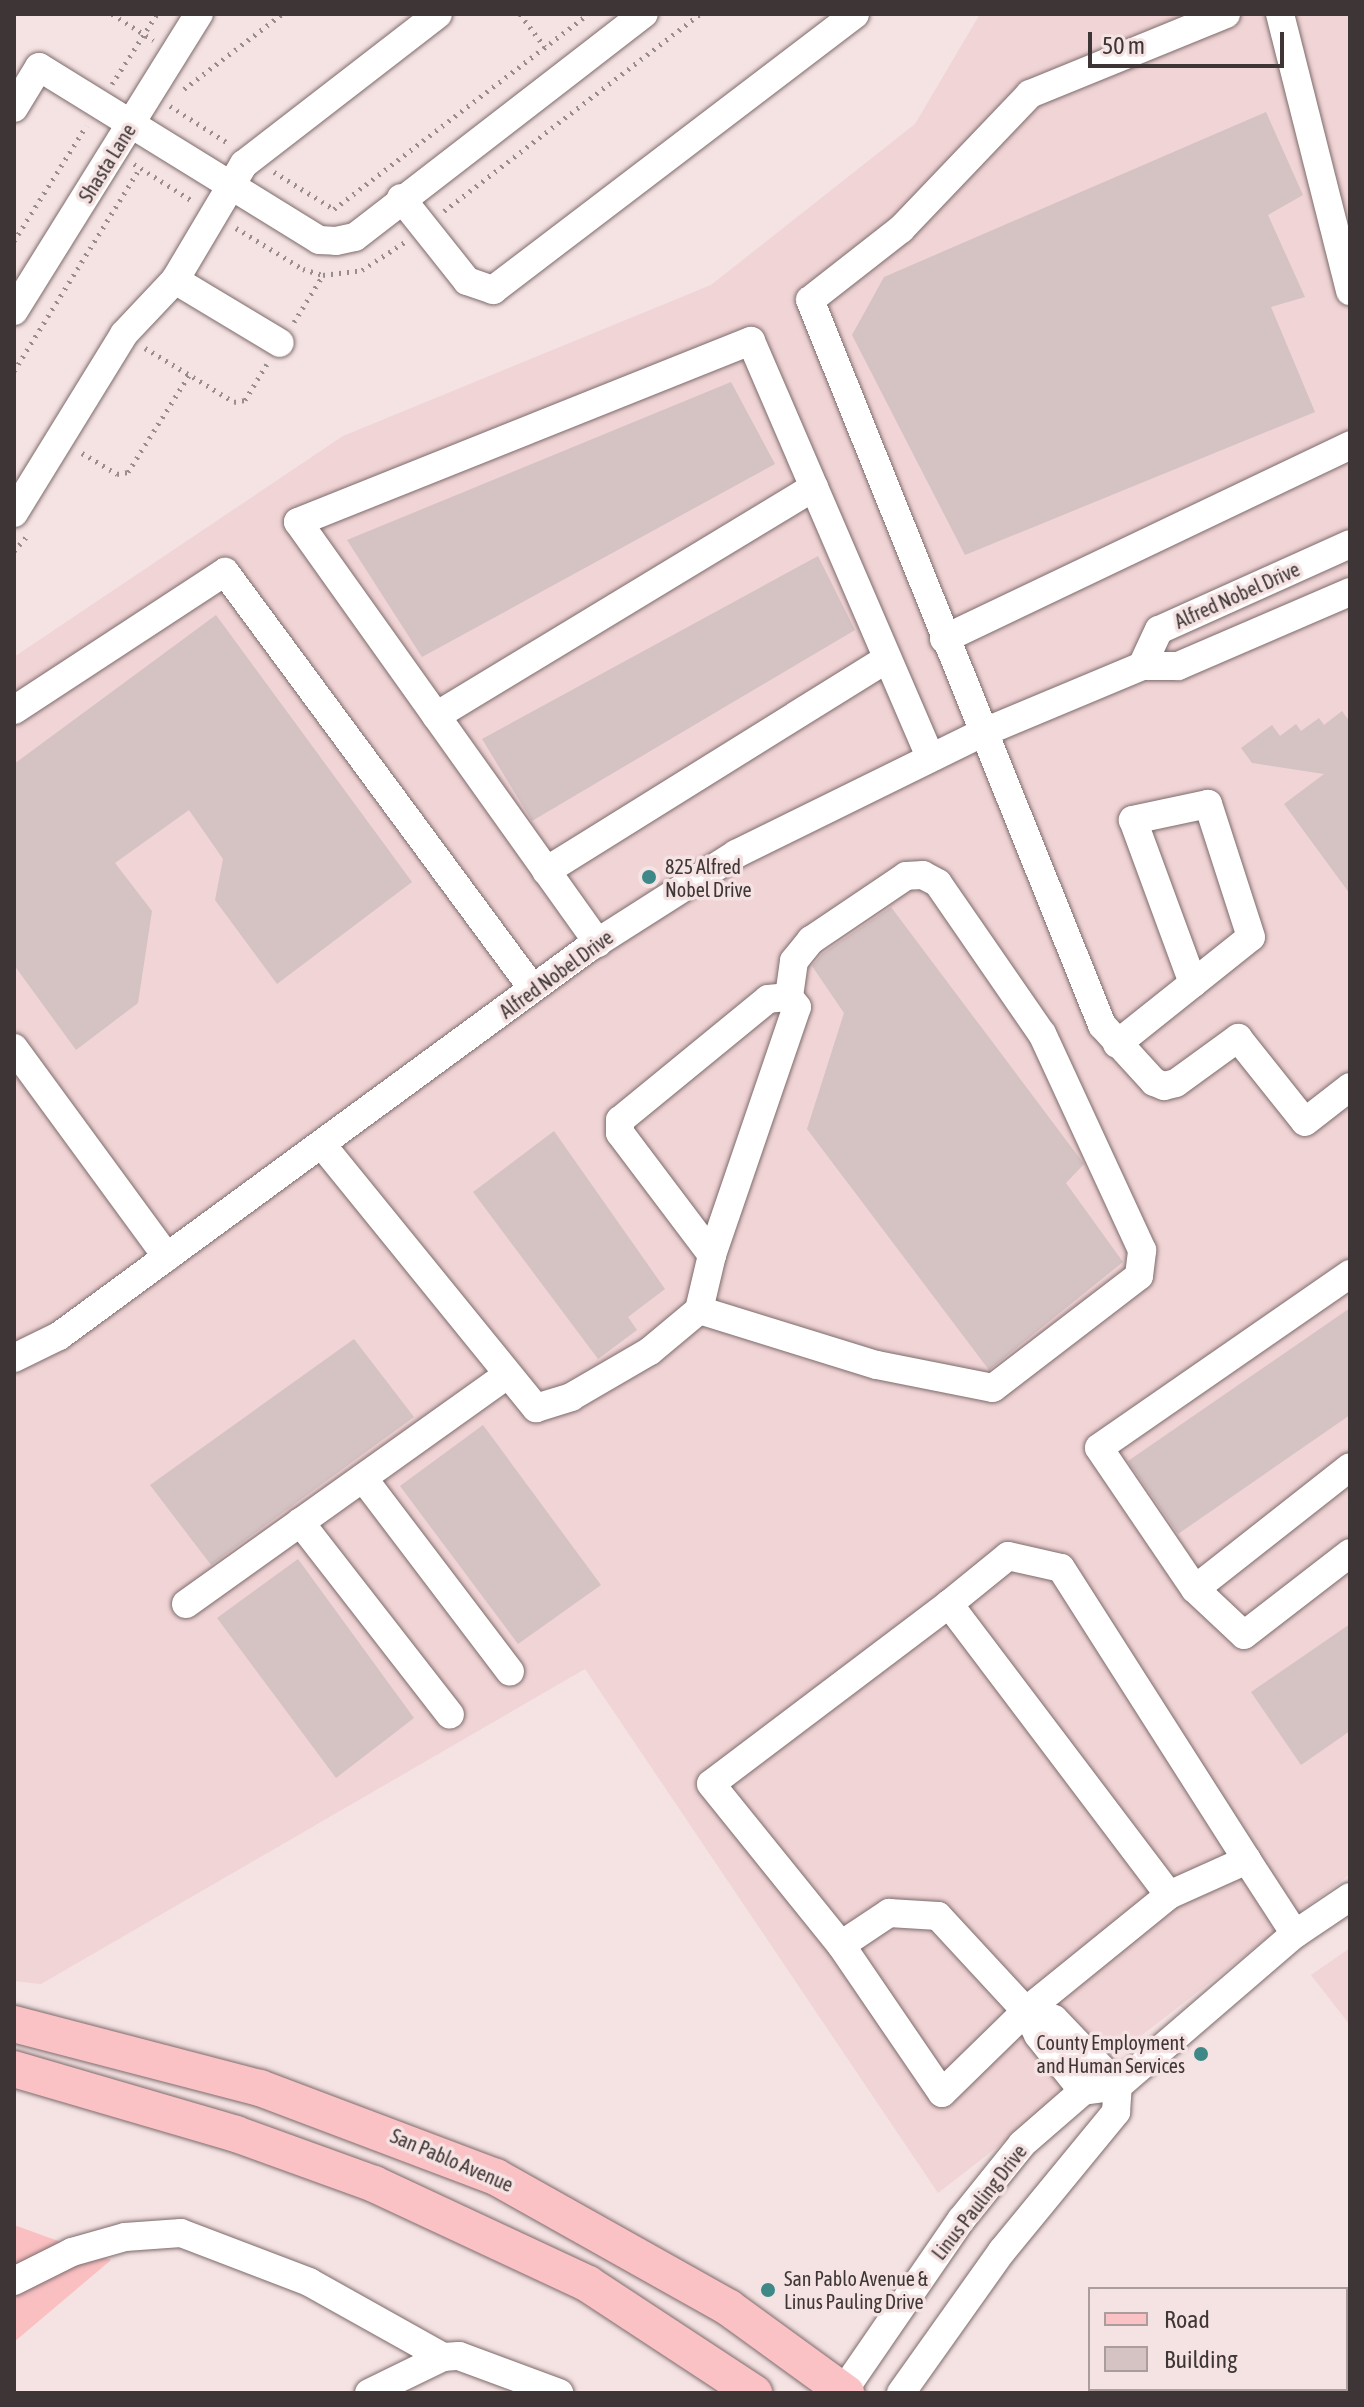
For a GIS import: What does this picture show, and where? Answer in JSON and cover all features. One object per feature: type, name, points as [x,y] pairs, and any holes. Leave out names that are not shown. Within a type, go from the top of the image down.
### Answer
[{"type":"main road","name":"San Pablo Avenue","points":[[14,2024],[260,2088],[496,2177],[729,2308],[843,2392]]},
{"type":"main road","points":[[14,2069],[236,2134],[374,2184],[588,2284],[754,2393]]},
{"type":"street","name":"Shasta Lane","points":[[14,311],[199,14]]},
{"type":"street","points":[[22,522],[124,334],[175,280],[229,184],[244,164],[438,14]]},
{"type":"street","points":[[14,108],[39,67],[319,240],[355,237],[401,198],[644,14]]},
{"type":"street","points":[[401,198],[467,281],[493,290],[855,14]]},
{"type":"street","points":[[1226,14],[1030,94],[901,229],[810,300],[1102,1025],[1154,1082],[1164,1086],[1176,1083],[1238,1038],[1305,1122],[1350,1087]]},
{"type":"street","points":[[1280,14],[1350,291]]},
{"type":"street","points":[[175,280],[280,343]]},
{"type":"street","points":[[598,943],[298,522],[751,341],[930,756]]},
{"type":"street","points":[[944,639],[1350,445]]},
{"type":"street","points":[[436,716],[814,487]]},
{"type":"street","name":"Alfred Nobel Drive","points":[[1142,666],[1159,630],[1350,544]]},
{"type":"street","points":[[14,710],[225,572],[533,989]]},
{"type":"street","name":"Alfred Nobel Drive","points":[[14,1358],[59,1336],[323,1146],[533,989],[736,854],[982,733],[1142,666],[1178,666],[1350,592]]},
{"type":"street","points":[[546,871],[887,659]]},
{"type":"street","points":[[1117,1044],[1251,937],[1208,804],[1133,820],[1193,983]]},
{"type":"street","points":[[323,1146],[536,1408],[571,1397],[650,1351],[699,1310],[712,1255],[797,1007],[789,997],[794,961],[811,940],[906,876],[923,875],[938,883],[1042,1034],[1142,1250],[1139,1276],[993,1388],[877,1365],[699,1310]]},
{"type":"street","points":[[712,1255],[620,1133],[620,1120],[768,999],[789,997]]},
{"type":"street","points":[[14,1048],[167,1257]]},
{"type":"street","points":[[1350,1274],[1099,1448],[1195,1589],[1244,1635],[1350,1553]]},
{"type":"street","points":[[186,1604],[507,1375]]},
{"type":"street","points":[[1195,1589],[1350,1467]]},
{"type":"street","points":[[363,1478],[510,1672]]},
{"type":"street","points":[[300,1522],[450,1715]]},
{"type":"street","points":[[1247,1860],[1169,1895],[1026,2011],[942,2093],[841,1945],[711,1784],[1008,1556],[1061,1568],[1295,1934]]},
{"type":"street","points":[[949,1604],[1169,1895]]},
{"type":"street","points":[[841,1945],[889,1913],[938,1916],[1026,2011],[1038,2035],[1083,2091],[1118,2086],[1295,1934],[1350,1897]]},
{"type":"street","points":[[901,2393],[1002,2251],[1116,2112],[1118,2086],[1054,2019],[1026,2011]]},
{"type":"street","name":"Linus Pauling Drive","points":[[843,2392],[961,2220],[1022,2144],[1083,2091]]},
{"type":"street","points":[[14,2281],[72,2252],[112,2240],[181,2233],[309,2282],[443,2357]]},
{"type":"street","points":[[369,2393],[443,2357],[459,2356],[559,2393]]},
{"type":"path","points":[[175,96],[282,14]]},
{"type":"path","points":[[520,14],[545,47]]},
{"type":"path","points":[[14,371],[140,168]]},
{"type":"path","points":[[124,334],[234,402],[245,400],[323,275]]},
{"type":"path","points":[[72,465],[80,452],[117,474],[128,472],[189,375]]},
{"type":"path","points":[[14,551],[22,522]]},
{"type":"shaded area","points":[[980,14],[1350,14],[1350,1874],[938,2193],[585,1669],[41,1984],[14,1981],[14,657],[343,436],[711,285],[915,124]]},
{"type":"shaded area","points":[[1350,1948],[1350,2025],[1311,1975]]},
{"type":"shaded area","points":[[14,2225],[111,2260],[14,2342]]},
{"type":"building","points":[[1266,112],[1303,195],[1268,215],[1305,297],[1271,307],[1315,412],[965,555],[852,335],[884,277]]},
{"type":"building","points":[[731,382],[775,464],[422,657],[347,540]]},
{"type":"building","points":[[818,556],[855,630],[532,821],[482,739]]},
{"type":"building","points":[[216,615],[412,882],[277,984],[215,900],[223,859],[189,810],[115,863],[152,911],[138,1003],[76,1050],[14,965],[14,764]]},
{"type":"building","points":[[1342,711],[1350,722],[1350,894],[1284,804],[1324,774],[1252,763],[1241,748],[1272,725],[1280,736],[1296,724],[1301,731],[1319,718],[1324,725]]},
{"type":"building","points":[[891,907],[1084,1164],[1066,1183],[1123,1262],[989,1370],[807,1129],[844,1013],[812,966],[823,953]]},
{"type":"building","points":[[554,1131],[665,1289],[628,1317],[637,1330],[598,1359],[473,1192]]},
{"type":"building","points":[[1350,1308],[1350,1415],[1178,1534],[1128,1461]]},
{"type":"building","points":[[354,1339],[414,1417],[211,1565],[150,1485]]},
{"type":"building","points":[[483,1425],[601,1585],[518,1644],[400,1486]]},
{"type":"building","points":[[298,1559],[414,1718],[336,1778],[217,1618]]},
{"type":"building","points":[[1350,1624],[1350,1731],[1301,1765],[1251,1692]]},
{"type":"place","name":"825 Alfred Nobel Drive","points":[[649,877]]},
{"type":"place","name":"County Employment and Human Services","points":[[1201,2054]]},
{"type":"place","name":"San Pablo Avenue & Linus Pauling Drive","points":[[768,2290]]}]
